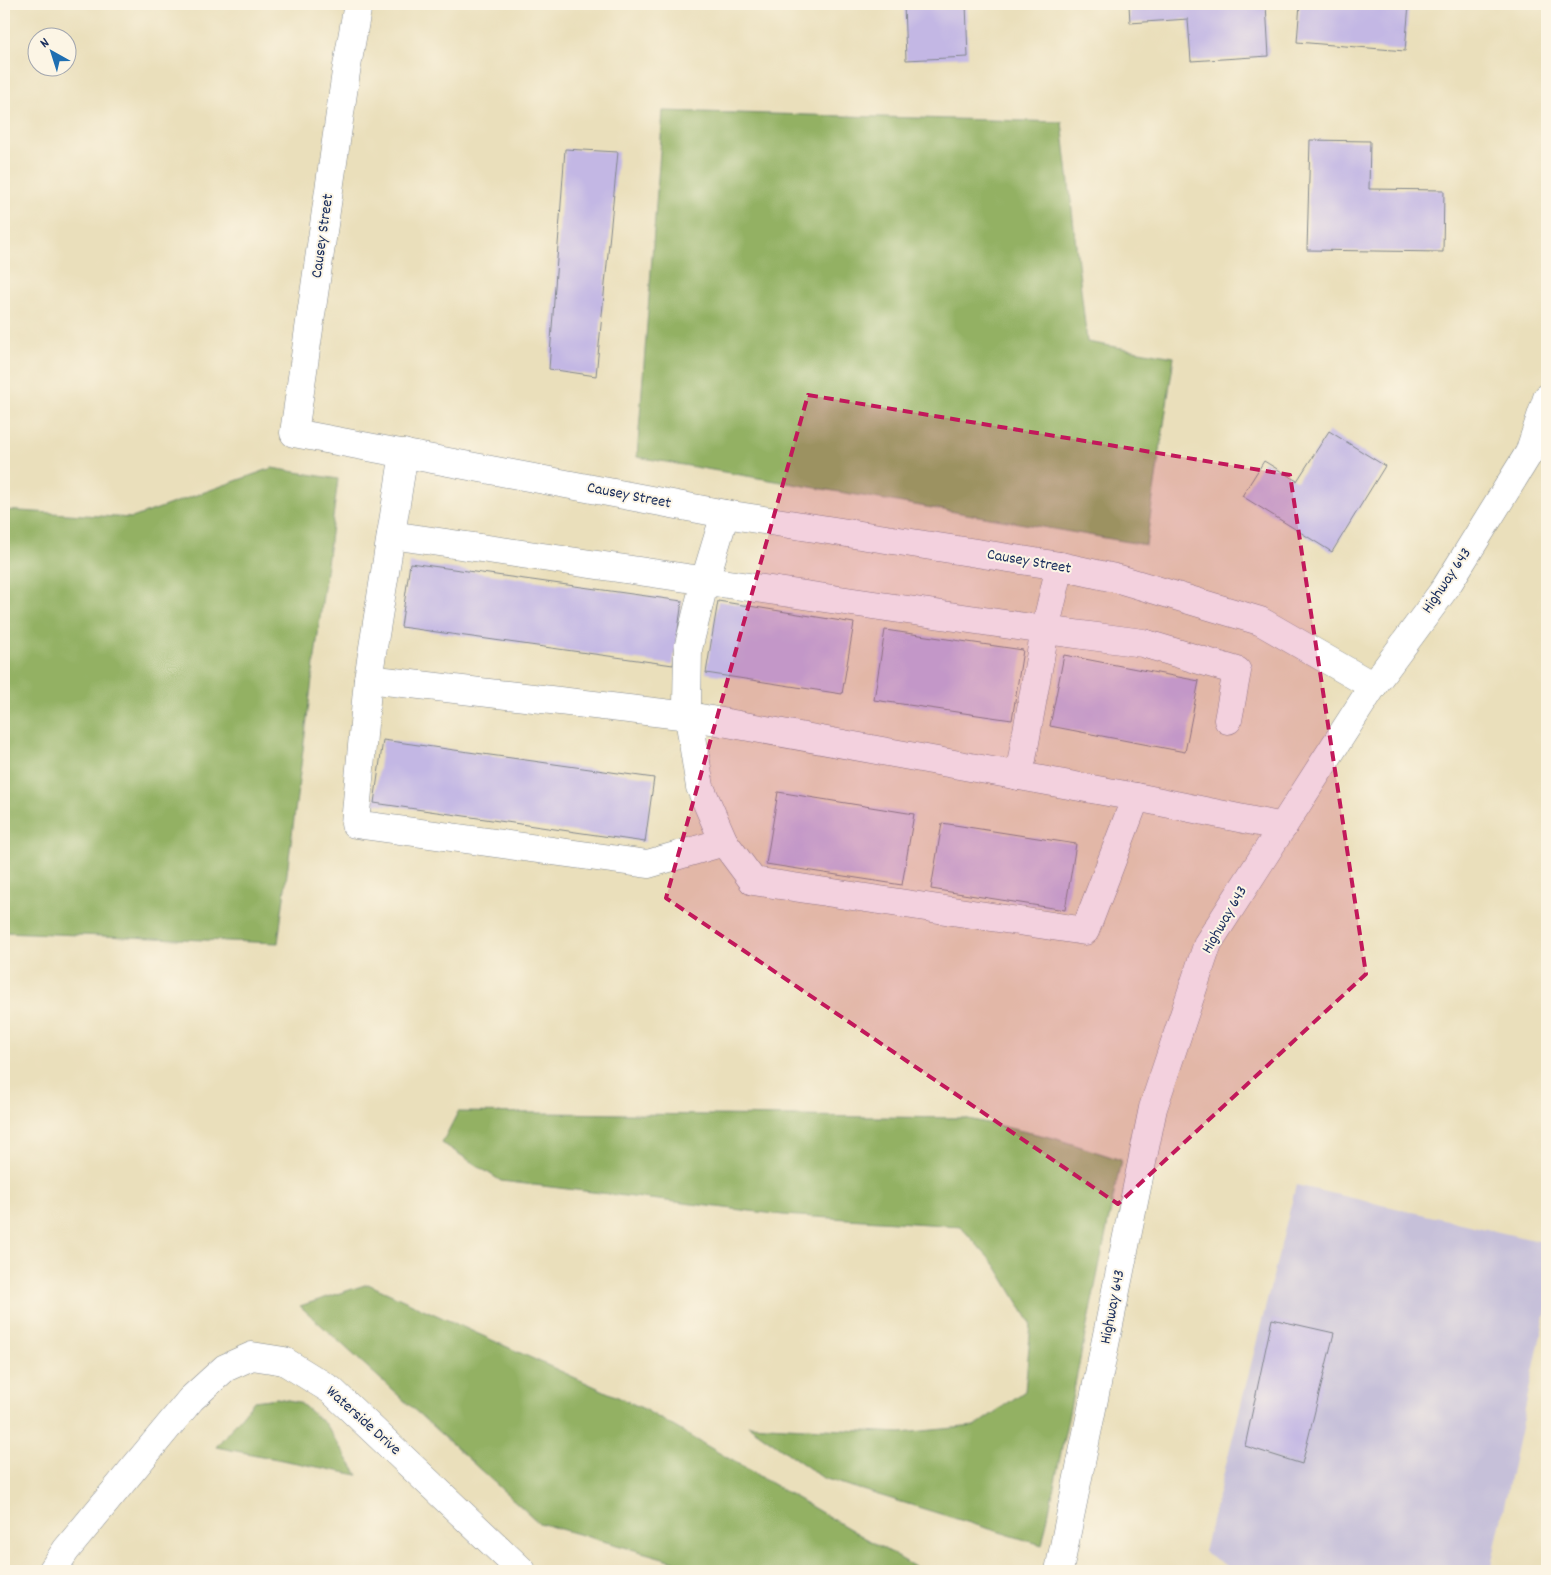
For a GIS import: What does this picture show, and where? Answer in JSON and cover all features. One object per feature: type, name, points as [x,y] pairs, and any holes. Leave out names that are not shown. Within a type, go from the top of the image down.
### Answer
[{"type":"street","name":"Causey Street","points":[[358,4],[346,72],[294,433],[725,514],[1060,566],[1119,579],[1260,620],[1373,686]]},
{"type":"street","name":"Highway 643","points":[[1059,1571],[1154,1108],[1208,943],[1373,686],[1446,586],[1529,454],[1547,398]]},
{"type":"street","points":[[404,454],[368,679],[355,824],[648,864],[724,842]]},
{"type":"street","points":[[725,514],[705,580],[688,649],[687,705],[700,788],[724,842],[753,881],[1085,931],[1136,797]]},
{"type":"street","points":[[391,535],[1143,643],[1237,671],[1228,720]]},
{"type":"street","points":[[1019,776],[1045,630],[1060,566]]},
{"type":"street","points":[[368,679],[689,716],[1136,797],[1283,827]]},
{"type":"street","name":"Waterside Drive","points":[[52,1571],[66,1550],[191,1399],[225,1368],[252,1356],[284,1361],[332,1390],[522,1571]]},
{"type":"highlighted area","points":[[808,395],[1290,475],[1366,974],[1118,1204],[666,898]]},
{"type":"shaded area","points":[[1296,1185],[1547,1243],[1547,1307],[1490,1571],[1235,1571],[1204,1552]]},
{"type":"green space","points":[[663,111],[1062,122],[1087,342],[1174,357],[1146,545],[637,457]]},
{"type":"green space","points":[[272,468],[338,479],[278,943],[4,932],[4,510],[132,518]]},
{"type":"green space","points":[[458,1112],[964,1118],[1054,1138],[1121,1160],[1042,1545],[823,1478],[748,1425],[901,1433],[975,1426],[1025,1391],[1031,1324],[996,1266],[960,1226],[783,1215],[501,1181],[442,1143]]},
{"type":"green space","points":[[368,1284],[642,1408],[922,1571],[709,1571],[539,1523],[300,1306]]},
{"type":"green space","points":[[277,1398],[299,1402],[325,1424],[358,1475],[216,1447],[254,1401]]},
{"type":"building","points":[[904,4],[966,4],[968,57],[906,60]]},
{"type":"building","points":[[1129,4],[1266,4],[1269,56],[1191,61],[1188,19],[1130,23]]},
{"type":"building","points":[[1300,4],[1409,4],[1405,51],[1297,42]]},
{"type":"building","points":[[1310,140],[1370,141],[1369,189],[1444,190],[1443,252],[1307,250]]},
{"type":"building","points":[[565,149],[618,152],[596,376],[549,369]]},
{"type":"building","points":[[1329,431],[1385,466],[1332,552],[1242,496],[1264,461],[1297,481]]},
{"type":"building","points":[[410,563],[682,601],[673,665],[401,627]]},
{"type":"building","points":[[718,601],[854,623],[842,694],[706,673]]},
{"type":"building","points":[[885,630],[1023,650],[1012,720],[874,700]]},
{"type":"building","points":[[1064,655],[1199,681],[1185,752],[1050,726]]},
{"type":"building","points":[[383,740],[654,778],[645,842],[374,803]]},
{"type":"building","points":[[778,792],[914,814],[902,885],[766,864]]},
{"type":"building","points":[[942,823],[1076,844],[1065,910],[931,889]]},
{"type":"building","points":[[1272,1319],[1334,1333],[1302,1464],[1245,1446]]}]
